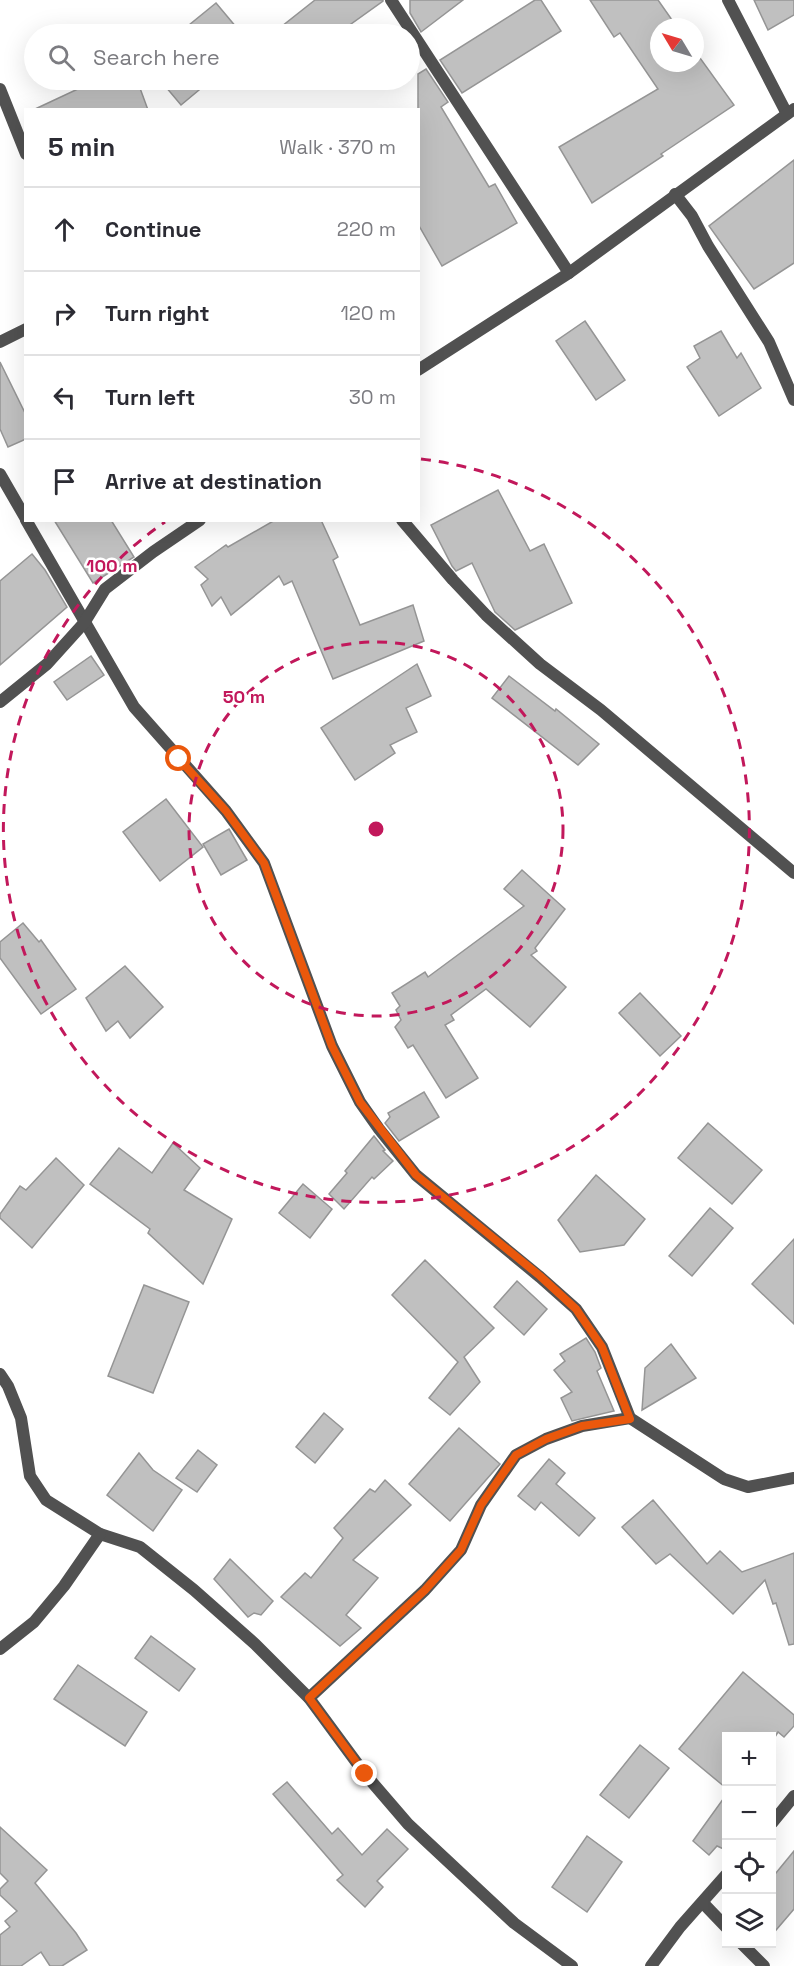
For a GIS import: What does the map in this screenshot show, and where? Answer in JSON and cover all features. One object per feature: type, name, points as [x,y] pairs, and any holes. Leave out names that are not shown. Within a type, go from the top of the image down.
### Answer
[{"type":"street","points":[[392,0],[408,24]]},
{"type":"street","points":[[420,369],[569,273],[675,194],[792,112],[728,0]]},
{"type":"street","points":[[420,43],[569,273]]},
{"type":"street","points":[[0,89],[24,149]]},
{"type":"street","points":[[675,194],[692,216],[708,246],[769,342],[794,399]]},
{"type":"street","points":[[0,342],[24,330]]},
{"type":"street","points":[[0,474],[24,516]]},
{"type":"street","points":[[27,522],[134,707],[226,811],[264,863],[332,1046],[360,1102],[416,1175],[540,1276],[576,1309],[602,1347],[630,1419],[724,1479],[748,1487],[794,1478]]},
{"type":"street","points":[[0,702],[47,664],[84,623],[105,589],[197,522]]},
{"type":"street","points":[[404,522],[459,587],[540,664],[600,710],[794,873]]},
{"type":"street","points":[[0,1374],[8,1386],[21,1418],[30,1476],[46,1500],[100,1534],[140,1547],[194,1590],[255,1644],[309,1698],[365,1774],[408,1824],[514,1923],[572,1966]]},
{"type":"street","points":[[309,1698],[425,1590],[461,1550],[481,1505],[516,1455],[546,1439],[582,1426],[630,1419]]},
{"type":"street","points":[[0,1649],[34,1622],[64,1586],[100,1534]]},
{"type":"street","points":[[776,1817],[794,1796]]},
{"type":"street","points":[[651,1966],[680,1927],[722,1880]]},
{"type":"street","points":[[703,1903],[722,1923]]},
{"type":"street","points":[[746,1948],[764,1966]]},
{"type":"building","points":[[315,0],[383,0],[351,24],[285,24]]},
{"type":"building","points":[[410,0],[463,0],[421,32],[420,24],[416,24],[410,13]]},
{"type":"building","points":[[535,0],[541,0],[561,31],[462,93],[440,60]]},
{"type":"building","points":[[590,0],[658,0],[671,18],[650,18],[650,72],[704,72],[704,63],[734,105],[592,203],[559,147],[658,89],[620,33],[614,37]]},
{"type":"building","points":[[754,0],[794,0],[794,15],[768,30]]},
{"type":"building","points":[[216,3],[234,24],[190,24]]},
{"type":"building","points":[[426,69],[448,102],[441,107],[489,187],[495,184],[517,223],[442,266],[420,228],[418,90],[420,90],[420,73]]},
{"type":"building","points":[[76,90],[141,90],[147,108],[37,108]]},
{"type":"building","points":[[168,90],[199,90],[181,105]]},
{"type":"building","points":[[794,160],[794,263],[754,289],[709,226]]},
{"type":"building","points":[[585,321],[625,380],[596,400],[556,341]]},
{"type":"building","points":[[721,331],[737,358],[741,353],[761,388],[719,416],[687,367],[700,358],[694,346]]},
{"type":"building","points":[[0,362],[24,411],[24,440],[8,447],[0,429]]},
{"type":"building","points":[[498,490],[530,551],[544,544],[572,603],[515,630],[495,612],[472,563],[456,571],[452,566],[431,525]]},
{"type":"building","points":[[55,522],[112,522],[134,557],[93,583]]},
{"type":"building","points":[[272,522],[322,522],[338,557],[333,560],[360,625],[413,605],[424,641],[333,679],[292,581],[284,585],[279,576],[231,615],[221,597],[212,606],[201,585],[208,579],[195,567],[226,545],[228,547]]},
{"type":"building","points":[[32,554],[45,570],[67,607],[0,665],[0,581]]},
{"type":"building","points":[[91,656],[104,675],[67,700],[54,682]]},
{"type":"building","points":[[417,664],[431,696],[406,708],[417,732],[390,745],[395,753],[355,780],[321,728]]},
{"type":"building","points":[[509,676],[555,711],[556,709],[599,744],[578,765],[492,698]]},
{"type":"building","points":[[166,799],[203,847],[160,881],[123,832]]},
{"type":"building","points":[[229,829],[247,860],[221,875],[203,844]]},
{"type":"building","points":[[522,870],[565,909],[535,948],[537,951],[531,955],[566,987],[530,1027],[486,989],[451,1015],[454,1020],[445,1025],[478,1078],[446,1098],[413,1045],[408,1048],[395,1027],[401,1020],[396,1010],[400,1006],[392,993],[425,972],[428,977],[524,906],[504,889]]},
{"type":"building","points":[[23,923],[39,942],[41,940],[76,989],[41,1014],[0,958],[0,942]]},
{"type":"building","points":[[125,966],[163,1007],[130,1038],[118,1021],[106,1031],[86,998]]},
{"type":"building","points":[[640,993],[681,1036],[660,1056],[619,1013]]},
{"type":"building","points":[[424,1092],[439,1117],[399,1141],[385,1123],[390,1117],[388,1113]]},
{"type":"building","points":[[708,1123],[762,1170],[732,1204],[678,1158]]},
{"type":"building","points":[[374,1136],[385,1150],[383,1151],[393,1161],[374,1179],[372,1177],[344,1209],[329,1194]]},
{"type":"building","points":[[173,1143],[200,1168],[184,1190],[232,1219],[203,1284],[148,1233],[150,1229],[90,1184],[119,1148],[152,1173]]},
{"type":"building","points":[[56,1158],[84,1185],[32,1248],[0,1218],[0,1214],[20,1186],[26,1190]]},
{"type":"building","points":[[596,1175],[645,1219],[624,1245],[580,1252],[558,1220]]},
{"type":"building","points":[[303,1184],[332,1209],[310,1238],[279,1213]]},
{"type":"building","points":[[710,1208],[733,1228],[692,1276],[669,1256]]},
{"type":"building","points":[[794,1239],[794,1324],[752,1284]]},
{"type":"building","points":[[425,1260],[494,1328],[464,1357],[480,1382],[450,1415],[429,1398],[458,1362],[392,1295]]},
{"type":"building","points":[[517,1281],[547,1309],[524,1335],[494,1307]]},
{"type":"building","points":[[144,1285],[189,1302],[153,1393],[108,1376]]},
{"type":"building","points":[[586,1338],[595,1352],[601,1368],[597,1371],[614,1411],[572,1421],[561,1398],[572,1392],[554,1370],[565,1361],[560,1354]]},
{"type":"building","points":[[671,1344],[696,1378],[642,1410],[645,1368]]},
{"type":"building","points":[[324,1413],[343,1429],[315,1463],[296,1447]]},
{"type":"building","points":[[459,1428],[500,1464],[450,1521],[409,1484]]},
{"type":"building","points":[[198,1450],[217,1465],[197,1492],[176,1478]]},
{"type":"building","points":[[139,1453],[153,1470],[182,1490],[153,1531],[107,1495]]},
{"type":"building","points":[[549,1459],[565,1473],[556,1484],[595,1518],[579,1536],[541,1502],[535,1510],[518,1496]]},
{"type":"building","points":[[385,1480],[411,1505],[353,1560],[378,1578],[346,1615],[361,1628],[340,1646],[281,1597],[305,1573],[311,1578],[343,1538],[334,1528],[370,1489],[375,1492]]},
{"type":"building","points":[[653,1500],[707,1564],[720,1551],[742,1572],[794,1553],[794,1644],[789,1645],[776,1603],[773,1604],[765,1580],[733,1614],[670,1554],[656,1564],[622,1527]]},
{"type":"building","points":[[230,1559],[273,1601],[261,1615],[254,1613],[248,1617],[214,1579]]},
{"type":"building","points":[[151,1636],[195,1669],[179,1691],[135,1658]]},
{"type":"building","points":[[78,1665],[147,1712],[125,1746],[54,1699]]},
{"type":"building","points":[[743,1672],[794,1715],[794,1726],[784,1737],[778,1732],[776,1735],[776,1732],[722,1732],[722,1785],[679,1749]]},
{"type":"building","points":[[640,1745],[669,1768],[629,1818],[600,1795]]},
{"type":"building","points":[[287,1782],[332,1834],[338,1828],[362,1855],[387,1829],[408,1849],[377,1881],[383,1887],[365,1907],[337,1880],[343,1875],[273,1794]]},
{"type":"building","points":[[722,1801],[722,1848],[717,1846],[709,1855],[693,1841]]},
{"type":"building","points":[[0,1827],[47,1870],[35,1883],[87,1950],[62,1966],[50,1966],[41,1952],[21,1966],[0,1966],[0,1935],[10,1927],[5,1921],[17,1911],[0,1895],[0,1889],[8,1881],[0,1873]]},
{"type":"building","points":[[587,1836],[622,1862],[587,1912],[552,1887]]},
{"type":"building","points":[[794,1851],[794,1909],[776,1930],[776,1894],[776,1873]]},
{"type":"route","points":[[179,759],[226,811],[264,863],[295,941],[332,1046],[360,1102],[416,1175],[540,1276],[576,1309],[602,1347],[630,1419],[582,1426],[546,1439],[516,1455],[481,1505],[461,1550],[425,1590],[309,1698],[365,1774]]}]
